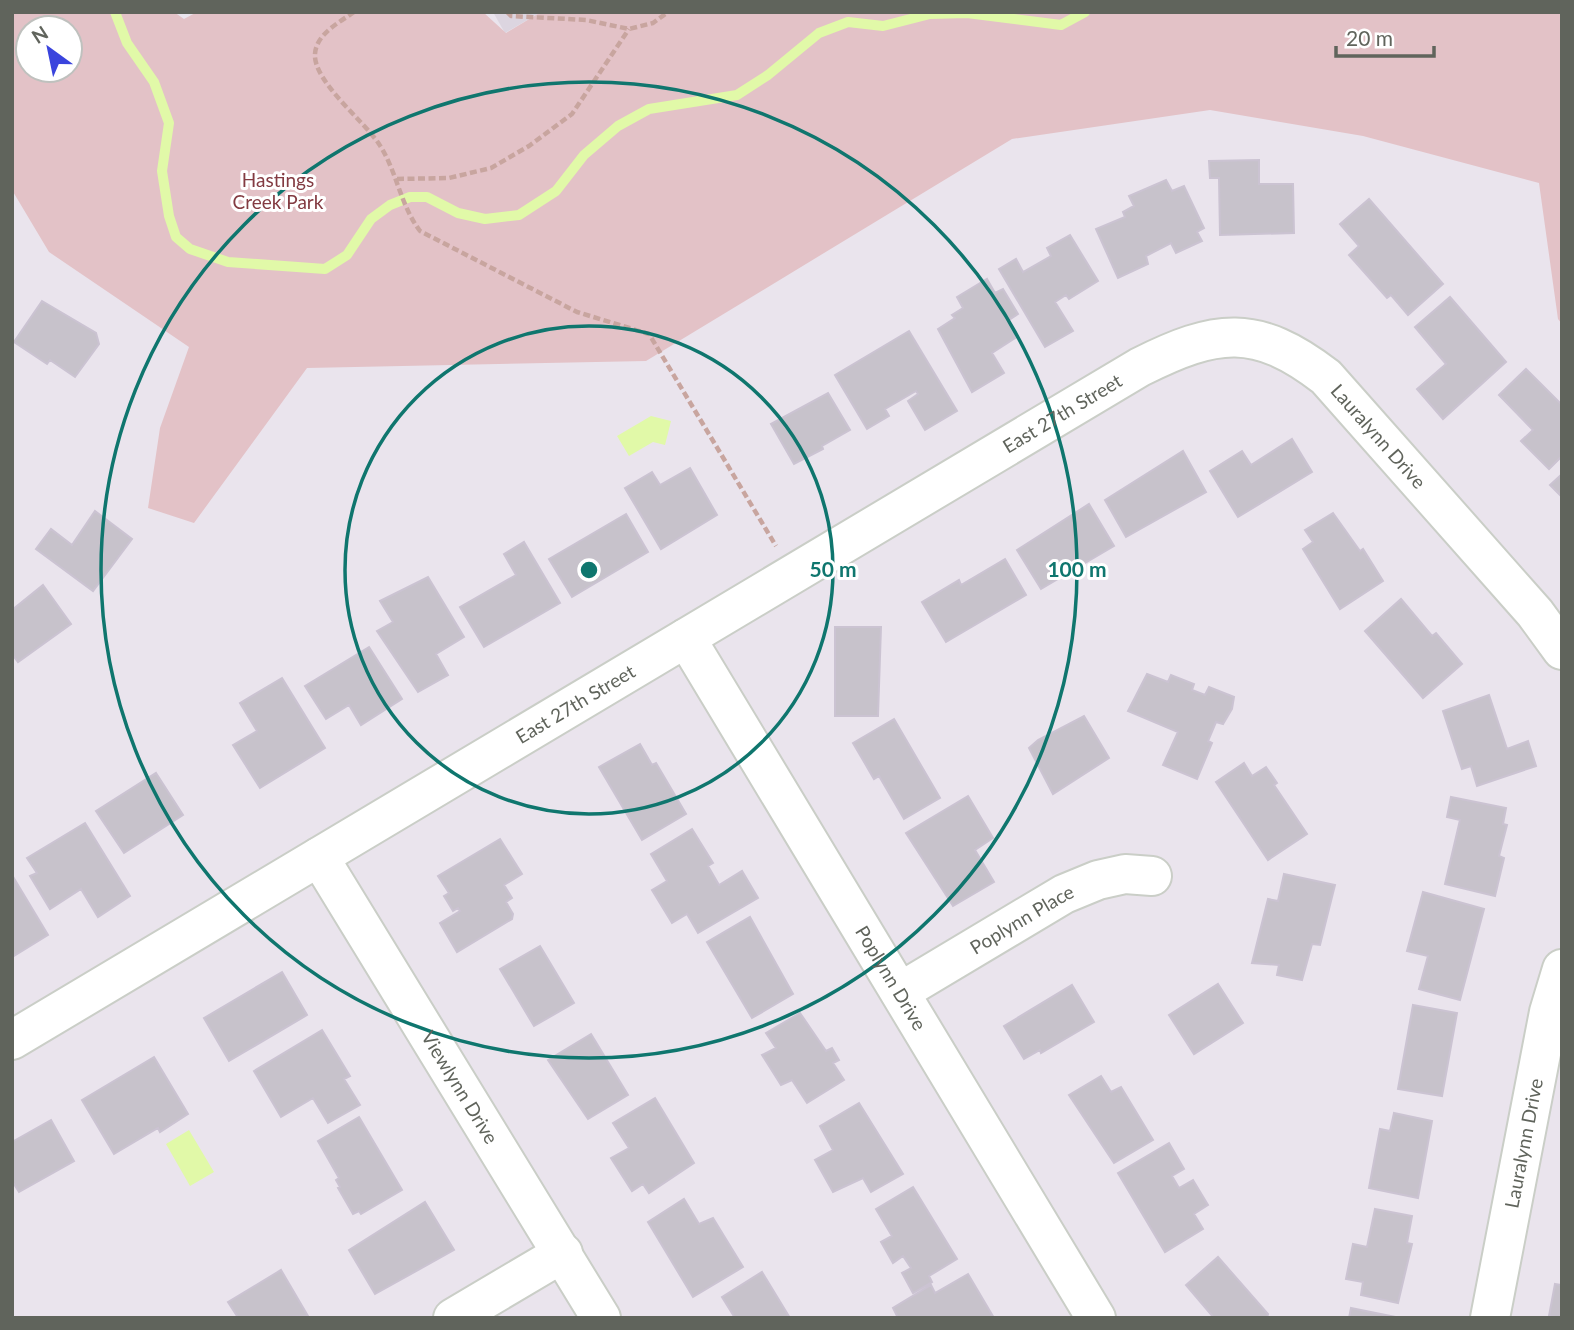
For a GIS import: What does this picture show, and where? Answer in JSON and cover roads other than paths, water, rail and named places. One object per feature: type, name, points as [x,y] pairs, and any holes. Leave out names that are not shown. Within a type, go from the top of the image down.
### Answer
[{"type":"street","name":"Lauralynn Drive","points":[[1140,367],[1186,344],[1228,337],[1272,343],[1301,357],[1326,377],[1353,406],[1535,613],[1562,650]]},
{"type":"street","name":"East 27th Street","points":[[12,1040],[1140,367]]},
{"type":"street","name":"Poplynn Drive","points":[[686,638],[1096,1318]]},
{"type":"street","name":"Viewlynn Drive","points":[[319,857],[601,1318]]},
{"type":"street","name":"Poplynn Place","points":[[900,992],[1064,894],[1098,880],[1125,874],[1152,876]]},
{"type":"street","name":"Lauralynn Drive","points":[[1490,1318],[1549,1012],[1562,969]]},
{"type":"street","points":[[453,1318],[563,1254]]},
{"type":"waterway","points":[[115,12],[127,43],[154,82],[169,123],[162,171],[169,216],[176,237],[190,249],[228,262],[325,269],[347,255],[371,219],[390,205],[410,197],[427,197],[458,213],[485,219],[519,215],[556,191],[584,155],[618,126],[649,109],[737,95],[768,75],[819,33],[848,22],[883,26],[930,14],[967,13],[1061,25],[1085,12]]},
{"type":"park label","name":"Hastings Creek Park","points":[[278,191]]}]
